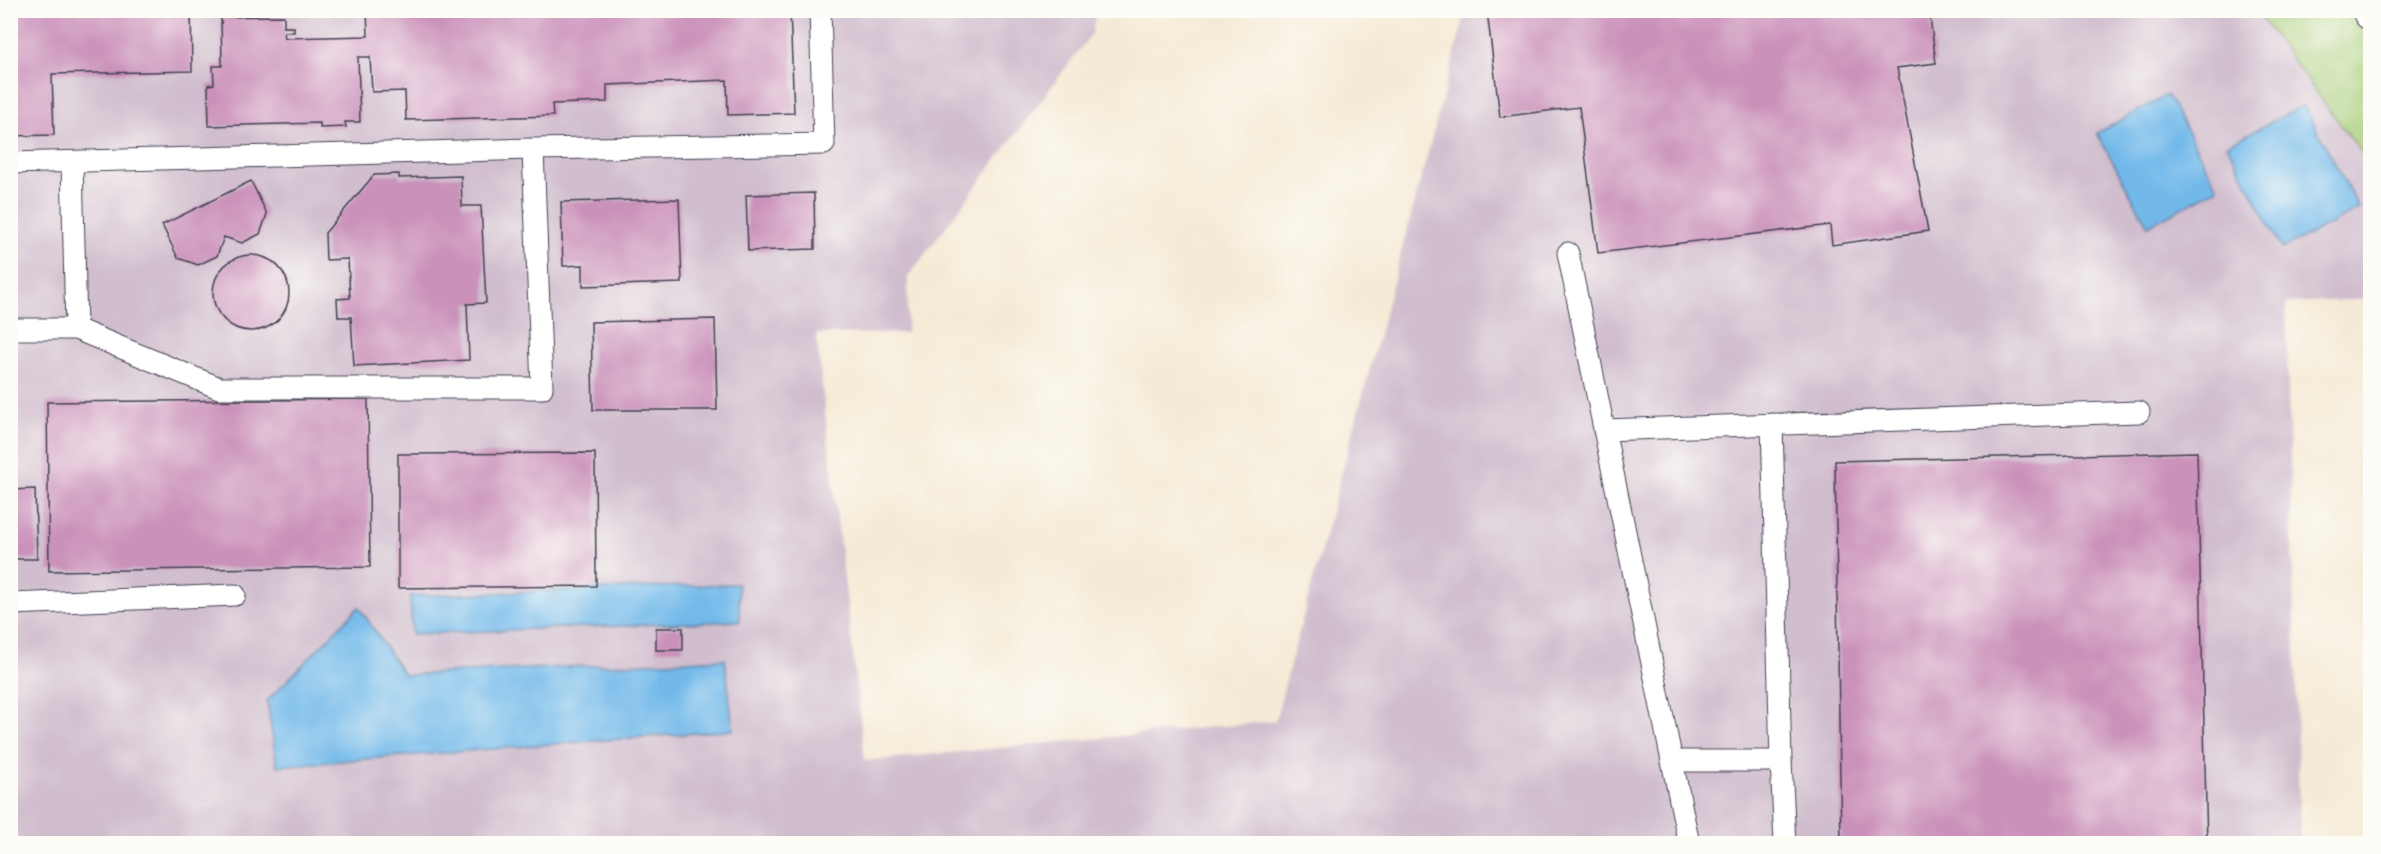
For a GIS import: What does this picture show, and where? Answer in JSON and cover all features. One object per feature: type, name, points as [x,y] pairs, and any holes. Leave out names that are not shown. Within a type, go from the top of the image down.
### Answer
[{"type":"lane","points":[[10,163],[824,144],[820,10]]},
{"type":"lane","points":[[10,329],[76,329],[219,388],[542,388],[533,149]]},
{"type":"lane","points":[[72,162],[76,329]]},
{"type":"lane","points":[[1568,253],[1689,843]]},
{"type":"lane","points":[[1604,430],[2139,412]]},
{"type":"lane","points":[[1772,424],[1785,843]]},
{"type":"lane","points":[[10,604],[236,595]]},
{"type":"lane","points":[[1672,761],[1781,761]]},
{"type":"shaded area","points":[[10,11],[1096,11],[1092,33],[908,277],[907,333],[816,334],[865,761],[1275,721],[1466,11],[2256,11],[2370,164],[2370,299],[2286,303],[2300,843],[11,843]]},
{"type":"green space","points":[[2256,11],[2370,11],[2370,164]]},
{"type":"water","points":[[2167,95],[2218,188],[2148,226],[2097,133]]},
{"type":"water","points":[[2304,105],[2359,209],[2282,249],[2227,145]]},
{"type":"water","points":[[738,584],[740,621],[412,634],[410,596]]},
{"type":"water","points":[[359,607],[404,675],[725,659],[733,730],[277,766],[267,701]]},
{"type":"building","points":[[10,10],[191,10],[192,71],[52,74],[54,135],[10,136]]},
{"type":"building","points":[[367,10],[790,10],[794,113],[728,115],[727,80],[607,85],[607,102],[552,104],[553,116],[406,120],[405,91],[372,92],[370,57],[358,57],[360,122],[345,122],[346,127],[320,128],[320,123],[209,126],[208,85],[214,84],[213,66],[222,66],[221,17],[284,16],[284,27],[294,27],[294,32],[284,32],[285,38],[368,36]]},
{"type":"building","points":[[1929,10],[1936,63],[1897,68],[1928,231],[1832,245],[1830,225],[1598,253],[1579,107],[1500,117],[1487,11]]},
{"type":"building","points":[[399,174],[399,178],[461,176],[462,206],[481,206],[486,303],[467,304],[469,360],[354,366],[351,317],[338,317],[337,299],[350,298],[348,259],[326,260],[325,233],[374,175]]},
{"type":"building","points":[[251,181],[267,214],[260,234],[242,243],[224,237],[217,256],[198,265],[178,258],[162,225]]},
{"type":"building","points":[[814,193],[815,249],[748,251],[746,195]]},
{"type":"building","points":[[679,199],[682,283],[583,286],[583,265],[563,266],[561,202]]},
{"type":"building","points":[[251,255],[265,258],[278,266],[286,279],[289,293],[286,307],[278,320],[265,328],[251,331],[237,328],[224,320],[216,307],[213,293],[216,279],[224,266],[237,258]]},
{"type":"building","points":[[715,319],[717,410],[593,410],[591,322]]},
{"type":"building","points":[[368,399],[370,567],[49,571],[47,402]]},
{"type":"building","points":[[2197,452],[2207,844],[1841,844],[1835,461]]},
{"type":"building","points":[[595,453],[596,586],[398,588],[398,454]]},
{"type":"building","points":[[35,489],[37,559],[10,559],[10,490]]},
{"type":"building","points":[[656,628],[683,628],[683,650],[656,650]]}]
